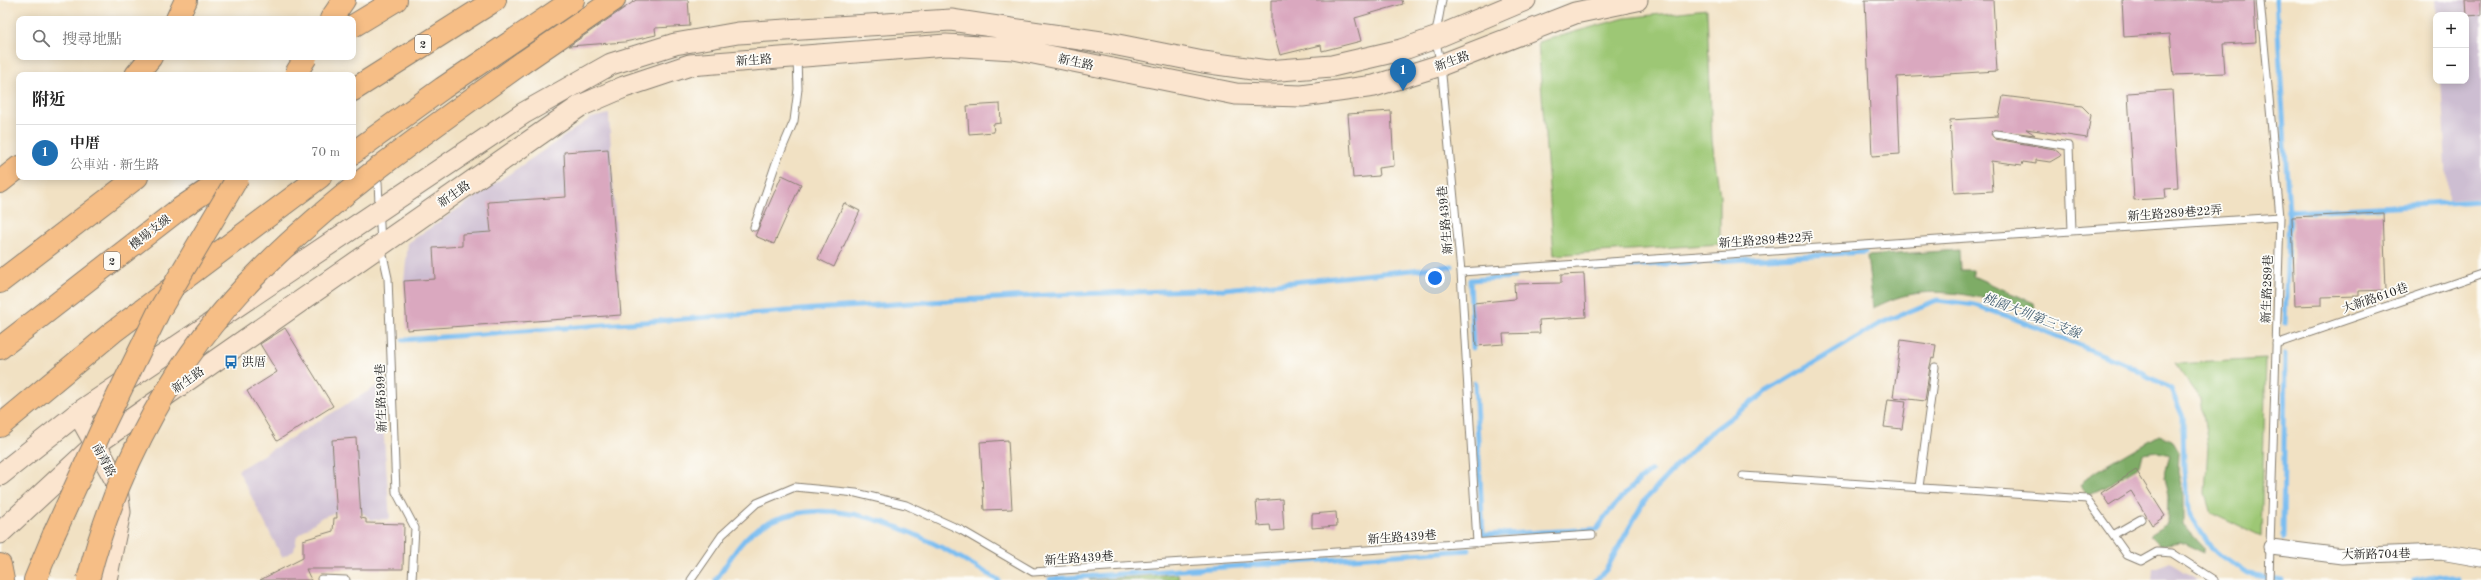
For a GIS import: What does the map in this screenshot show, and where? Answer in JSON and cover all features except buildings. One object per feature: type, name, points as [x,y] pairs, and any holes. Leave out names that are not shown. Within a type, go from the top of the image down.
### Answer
[{"type":"main road","points":[[178,16],[186,0]]},
{"type":"main road","points":[[333,16],[344,0]]},
{"type":"main road","points":[[356,24],[396,0]]},
{"type":"main road","name":"2","points":[[356,88],[495,0]]},
{"type":"main road","points":[[356,151],[443,88],[573,0]]},
{"type":"main road","points":[[88,580],[100,534],[123,472],[146,427],[176,374],[226,309],[261,269],[300,232],[406,147],[522,63],[614,0]]},
{"type":"main road","name":"新生路","points":[[0,475],[78,413],[524,113],[611,64],[675,44],[738,33],[951,20],[1108,43],[1203,62],[1267,71],[1332,66],[1401,50],[1435,38],[1525,0]]},
{"type":"main road","name":"新生路","points":[[0,533],[96,444],[580,106],[624,87],[690,65],[946,45],[1007,49],[1236,94],[1302,96],[1374,86],[1442,65],[1575,13],[1637,0]]},
{"type":"main road","points":[[138,72],[148,60]]},
{"type":"main road","points":[[286,72],[303,60]]},
{"type":"main road","points":[[298,72],[305,60]]},
{"type":"main road","points":[[0,182],[16,169]]},
{"type":"main road","points":[[0,282],[133,180]]},
{"type":"main road","name":"機場支線","points":[[0,348],[178,210],[223,180]]},
{"type":"main road","points":[[35,580],[54,534],[104,424],[159,311],[236,180]]},
{"type":"main road","points":[[0,426],[113,332],[316,180]]},
{"type":"main road","name":"南青路","points":[[78,413],[116,481],[120,512],[106,580]]},
{"type":"main road","points":[[0,566],[3,580]]},
{"type":"street","name":"大新路704巷","points":[[2271,547],[2342,556],[2440,552],[2481,559]]},
{"type":"lane","points":[[1435,38],[1442,0]]},
{"type":"lane","name":"新生路289巷","points":[[2260,0],[2280,217],[2269,580]]},
{"type":"lane","name":"新生路439巷","points":[[1435,38],[1442,65],[1461,272],[1477,543]]},
{"type":"lane","points":[[754,227],[776,163],[794,121],[798,89],[797,56]]},
{"type":"lane","points":[[1996,134],[2069,146],[2072,230]]},
{"type":"lane","name":"新生路599巷","points":[[378,182],[381,246],[388,278],[396,492],[415,528],[412,580]]},
{"type":"lane","name":"新生路289巷22弄","points":[[1461,272],[2280,217]]},
{"type":"lane","name":"大新路610巷","points":[[2276,344],[2481,274]]},
{"type":"lane","points":[[1919,487],[1935,367]]},
{"type":"lane","points":[[1743,476],[2087,499],[2127,554],[2141,561],[2156,552],[2172,553],[2214,580]]},
{"type":"lane","name":"新生路439巷","points":[[691,580],[722,535],[757,503],[795,487],[856,493],[906,505],[961,530],[1033,572],[1592,535]]},
{"type":"lane","points":[[2113,535],[2141,519]]},
{"type":"lane","points":[[321,578],[346,580]]},
{"type":"shaded area","points":[[2436,0],[2481,0],[2481,198],[2448,200],[2441,84],[2469,84],[2469,12],[2437,12]]},
{"type":"shaded area","points":[[609,114],[621,315],[407,330],[404,281],[408,243],[591,118]]},
{"type":"shaded area","points":[[380,384],[390,519],[372,520],[360,511],[337,512],[322,517],[297,536],[294,551],[282,557],[238,470]]},
{"type":"shaded area","points":[[2170,562],[2197,580],[2152,580],[2153,568]]},
{"type":"green space","points":[[1707,9],[1712,140],[1720,196],[1720,244],[1554,255],[1538,42],[1625,18]]},
{"type":"green space","points":[[1959,250],[1960,270],[1973,270],[1973,276],[2034,303],[2035,309],[1972,296],[1940,292],[1904,296],[1890,300],[1873,308],[1867,256]]},
{"type":"green space","points":[[2266,359],[2261,537],[2211,513],[2205,493],[2208,446],[2201,400],[2175,364]]},
{"type":"green space","points":[[2159,435],[2172,440],[2179,452],[2178,472],[2183,496],[2183,524],[2204,548],[2204,553],[2181,542],[2159,545],[2149,535],[2167,524],[2168,496],[2164,478],[2170,455],[2159,452],[2142,454],[2139,466],[2105,487],[2088,495],[2080,486],[2087,477]]},
{"type":"green space","points":[[1178,574],[1179,580],[1089,580]]},
{"type":"waterway","points":[[2276,0],[2289,212],[2481,201]]},
{"type":"waterway","points":[[2285,324],[2289,212]]},
{"type":"waterway","points":[[1595,268],[1865,252]]},
{"type":"waterway","points":[[403,340],[828,308],[1048,295],[1225,289],[1452,266]]},
{"type":"waterway","points":[[1473,348],[1470,280],[1515,277]]},
{"type":"waterway","name":"桃園大圳第三支線","points":[[1596,580],[1606,570],[1644,501],[1706,436],[1767,391],[1881,323],[1937,300],[1975,305],[2020,321],[2125,364],[2171,389],[2183,417],[2184,470],[2190,515],[2212,549],[2248,574],[2282,580]]},
{"type":"waterway","points":[[2283,538],[2285,354]]},
{"type":"waterway","points":[[1475,383],[1483,535],[1597,529],[1621,497],[1651,471]]},
{"type":"waterway","name":"桃園大圳第三支線","points":[[716,580],[736,550],[756,529],[792,514],[823,511],[854,514],[885,522],[915,534],[998,580]]},
{"type":"waterway","points":[[1050,579],[1469,550]]},
{"type":"waterway","name":"桃園大圳第三支線","points":[[2414,580],[2439,575],[2459,580]]},
{"type":"place","name":"中厝","points":[[1403,91]]},
{"type":"place","name":"洪厝","points":[[231,362]]}]
